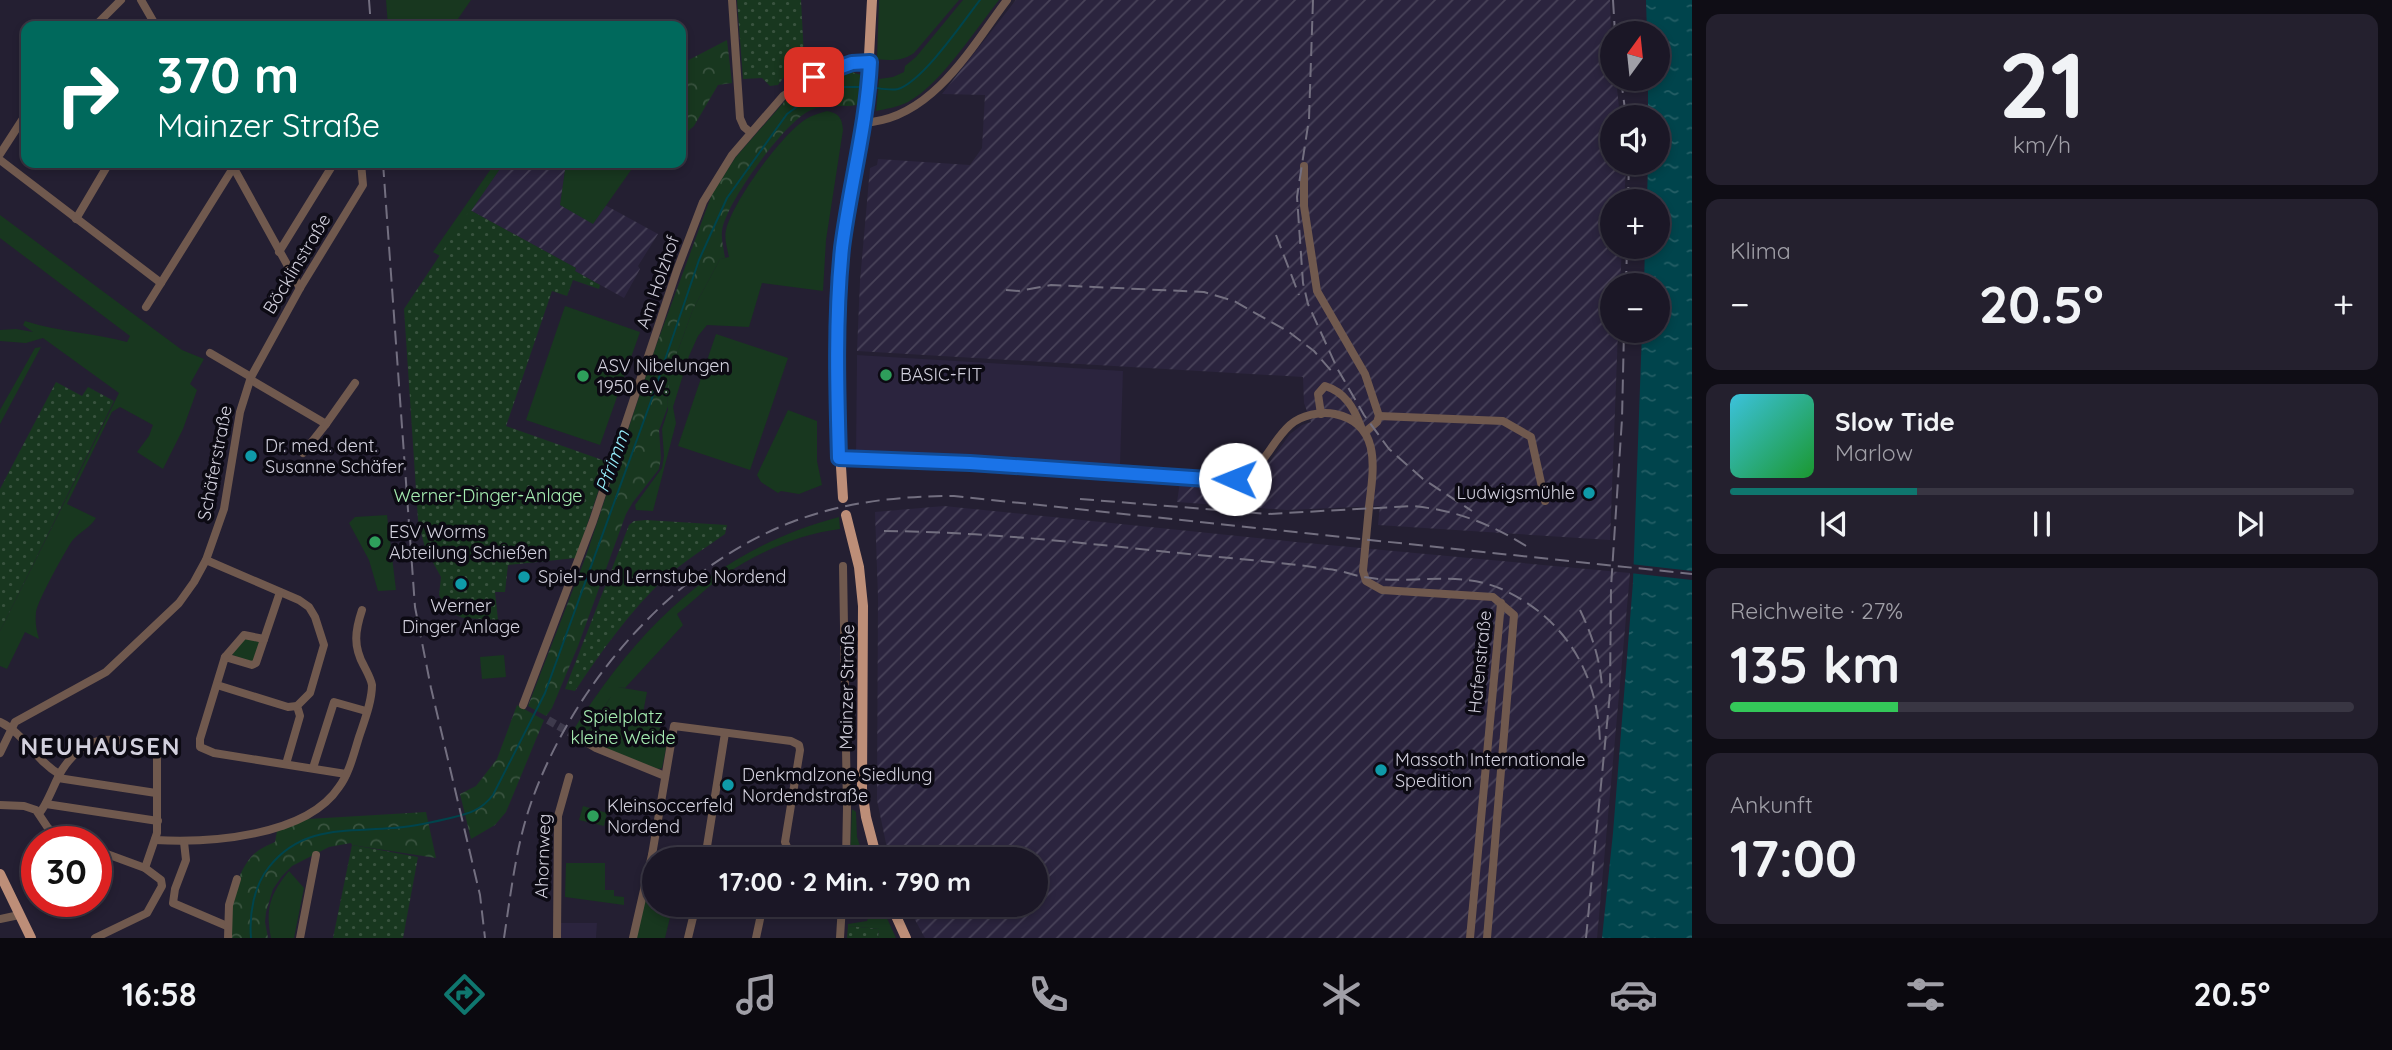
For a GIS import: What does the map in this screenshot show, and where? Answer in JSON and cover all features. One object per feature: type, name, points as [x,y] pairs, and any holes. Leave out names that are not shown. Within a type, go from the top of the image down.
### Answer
[{"type":"main road","points":[[843,498],[839,458],[838,293],[847,214],[868,121],[872,0]]},
{"type":"main road","name":"Mainzer Straße","points":[[846,515],[859,567],[863,606],[862,789],[874,847]]},
{"type":"main road","points":[[0,874],[30,938]]},
{"type":"main road","points":[[896,917],[906,938]]},
{"type":"street","points":[[100,21],[121,0]]},
{"type":"street","points":[[142,0],[153,21]]},
{"type":"street","points":[[732,0],[740,118],[750,132]]},
{"type":"street","points":[[868,121],[890,118],[911,109],[932,93],[961,61],[1007,0]]},
{"type":"street","name":"Am Holzhof","points":[[523,705],[593,520],[695,220],[709,191],[750,132],[783,96],[841,66],[870,62]]},
{"type":"street","points":[[0,154],[21,122]]},
{"type":"street","points":[[0,160],[161,283]]},
{"type":"street","points":[[1304,166],[1304,206],[1317,290],[1364,374],[1379,416],[1377,422],[1363,430]]},
{"type":"street","points":[[76,219],[106,168]]},
{"type":"street","points":[[146,307],[230,168]]},
{"type":"street","points":[[234,168],[300,288]]},
{"type":"street","points":[[279,252],[331,168]]},
{"type":"street","name":"Böcklinstraße","points":[[251,379],[300,288],[363,186],[361,168]]},
{"type":"street","points":[[210,353],[326,424]]},
{"type":"street","name":"Schäferstraße","points":[[11,727],[18,719],[106,672],[179,603],[206,560],[224,509],[240,412],[251,379]]},
{"type":"street","points":[[303,453],[355,383]]},
{"type":"street","points":[[1321,414],[1318,394],[1325,386],[1338,390],[1355,412],[1371,444],[1373,467],[1363,571],[1366,581],[1382,590],[1489,596],[1497,598],[1501,603]]},
{"type":"street","points":[[839,458],[970,463],[1228,480],[1253,471],[1292,423],[1321,414],[1343,416],[1363,430]]},
{"type":"street","points":[[1379,416],[1503,422],[1531,437],[1545,501]]},
{"type":"street","points":[[206,560],[299,600],[309,607],[318,624],[324,650],[310,693],[297,706],[288,707],[216,685]]},
{"type":"street","name":"Mainzer Straße","points":[[843,566],[846,847]]},
{"type":"street","points":[[225,657],[254,665],[280,593]]},
{"type":"street","name":"Hafenstraße","points":[[1470,938],[1501,603]]},
{"type":"street","name":"Hafenstraße","points":[[1487,938],[1515,626],[1512,612],[1501,603]]},
{"type":"street","points":[[155,840],[184,842],[268,830],[292,821],[328,800],[339,788],[366,711],[372,684],[356,650],[355,640],[362,610]]},
{"type":"street","points":[[264,639],[244,635],[225,657],[200,739],[200,747],[203,750],[346,774]]},
{"type":"street","points":[[313,768],[334,702],[366,711]]},
{"type":"street","points":[[286,764],[300,716],[297,706]]},
{"type":"street","points":[[0,722],[11,727],[59,776],[156,793]]},
{"type":"street","points":[[653,847],[674,726],[791,741],[799,745],[785,842],[787,847]]},
{"type":"street","points":[[0,752],[11,727]]},
{"type":"street","points":[[707,847],[725,733]]},
{"type":"street","points":[[576,736],[596,748],[665,776]]},
{"type":"street","points":[[40,812],[46,804],[50,790],[79,751],[100,740],[116,739],[157,749],[176,749]]},
{"type":"street","points":[[145,868],[155,840],[158,821],[157,749]]},
{"type":"street","name":"Ahornweg","points":[[557,938],[558,816],[569,777]]},
{"type":"street","points":[[46,804],[158,821]]},
{"type":"street","points":[[0,805],[24,806],[40,812],[47,826]]},
{"type":"street","points":[[184,842],[186,860],[175,889],[173,904],[227,926]]},
{"type":"street","points":[[300,938],[317,855]]},
{"type":"street","points":[[95,938],[135,921],[151,909],[162,882],[145,868],[112,856]]},
{"type":"street","points":[[228,938],[229,905],[237,879]]},
{"type":"street","points":[[633,938],[642,899]]},
{"type":"street","points":[[0,919],[19,915]]},
{"type":"street","points":[[688,938],[693,917]]},
{"type":"street","points":[[756,938],[760,917]]},
{"type":"street","points":[[840,938],[841,917]]},
{"type":"shaded area","points":[[1016,0],[1610,0],[1611,21],[1600,21],[1600,91],[1617,91],[1619,105],[1600,105],[1600,175],[1626,175],[1625,189],[1600,189],[1600,259],[1621,259],[1621,273],[1600,273],[1600,343],[1618,343],[1610,540],[1378,525],[1380,506],[1287,510],[1177,502],[1180,482],[1229,485],[1243,483],[1263,471],[1290,434],[1311,422],[1304,403],[1303,377],[857,351],[870,168],[877,165],[878,159],[970,165],[982,148],[985,95],[942,94]]},
{"type":"shaded area","points":[[500,168],[565,168],[561,205],[593,223],[605,205],[658,234],[638,266],[640,269],[624,298],[575,271],[576,268],[470,210]]},
{"type":"shaded area","points":[[857,355],[1123,371],[1120,466],[856,451]]},
{"type":"shaded area","points":[[944,506],[1630,573],[1597,938],[925,938],[914,917],[1048,917],[1048,847],[887,847],[877,800],[878,597],[875,512]]},
{"type":"shaded area","points":[[560,923],[597,923],[596,938],[560,938]]},
{"type":"green space","points":[[386,0],[471,0],[456,21],[388,21]]},
{"type":"green space","points":[[737,0],[801,0],[805,76],[784,77],[778,85],[770,86],[762,78],[743,79]]},
{"type":"green space","points":[[879,0],[959,0],[914,53],[906,58],[892,60],[877,59]]},
{"type":"green space","points":[[963,0],[999,0],[957,56],[920,94],[896,107],[876,111],[879,79],[904,72],[905,66],[916,57]]},
{"type":"green space","points":[[727,40],[732,83],[718,85],[694,126],[686,133],[686,61]]},
{"type":"green space","points":[[852,72],[861,75],[863,79],[861,104],[816,108],[798,118],[757,165],[733,203],[722,231],[725,258],[720,259],[693,309],[671,369],[668,406],[659,430],[659,469],[626,514],[578,646],[552,708],[546,716],[528,706],[586,556],[656,346],[712,194],[735,158],[784,102],[800,89],[834,74]]},
{"type":"green space","points":[[827,111],[839,117],[843,130],[826,240],[823,291],[762,283],[749,327],[707,325],[698,336],[689,356],[673,407],[676,423],[653,511],[636,510],[635,505],[662,468],[662,429],[668,410],[671,369],[693,309],[720,259],[729,257],[725,236],[730,218],[748,186],[784,139],[806,119]]},
{"type":"green space","points":[[492,168],[501,168],[440,256],[433,252]]},
{"type":"green space","points":[[565,168],[632,168],[593,224],[560,205]]},
{"type":"green space","name":"Werner-Dinger-Anlage","points":[[470,210],[576,268],[575,271],[600,285],[599,289],[573,280],[567,296],[552,291],[506,426],[608,462],[576,558],[508,565],[505,592],[495,592],[498,620],[463,618],[443,604],[439,595],[441,577],[425,548],[418,520],[404,309]]},
{"type":"green space","points":[[0,215],[182,350],[204,359],[190,384],[197,390],[183,429],[163,469],[137,452],[149,436],[153,425],[120,407],[112,412],[67,504],[96,518],[72,541],[41,598],[36,616],[39,639],[25,632],[7,669],[0,666],[0,631],[119,393],[43,338],[26,343],[0,341],[0,330],[33,332],[23,325],[25,321],[127,342],[130,336],[0,238]]},
{"type":"green space","name":"ASV Nibelungen 1950 e.V.","points":[[565,306],[640,332],[600,445],[526,420]]},
{"type":"green space","points":[[716,334],[788,358],[750,470],[678,446]]},
{"type":"green space","points":[[41,347],[0,424],[0,410],[35,348]]},
{"type":"green space","points":[[56,382],[82,396],[88,387],[114,401],[0,631],[0,489]]},
{"type":"green space","points":[[788,410],[817,421],[817,461],[822,485],[799,494],[781,491],[778,493],[761,482],[757,475]]},
{"type":"green space","name":"ESV Worms Abteilung Schießen","points":[[387,515],[396,590],[378,591],[369,560],[349,523],[355,517]]},
{"type":"green space","name":"Spielplatz kleine Weide","points":[[839,517],[840,529],[807,536],[774,548],[743,563],[715,582],[677,614],[683,625],[625,688],[617,687],[647,692],[643,713],[649,718],[648,725],[666,729],[669,734],[662,768],[658,769],[595,745],[585,738],[612,695],[585,736],[574,729],[626,656],[655,624],[686,596],[755,549],[795,531]]},
{"type":"green space","points":[[634,521],[727,525],[725,534],[686,561],[651,591],[575,691],[565,689],[629,525]]},
{"type":"green space","points":[[245,638],[260,642],[253,662],[232,655]]},
{"type":"green space","points":[[504,655],[506,677],[482,679],[480,657]]},
{"type":"green space","points":[[517,705],[544,720],[506,812],[495,825],[471,839],[460,794],[476,786],[497,759]]},
{"type":"green space","name":"Kleinsoccerfeld Nordend","points":[[583,806],[607,813],[604,826],[579,820]]},
{"type":"green space","points":[[852,809],[856,812],[860,847],[850,847]]},
{"type":"green space","points":[[426,812],[436,858],[351,843],[329,847],[292,866],[273,889],[266,912],[268,938],[229,938],[231,906],[240,875],[253,855],[275,842],[277,831],[308,819]]},
{"type":"green space","points":[[352,845],[418,857],[403,938],[333,938]]},
{"type":"green space","points":[[566,863],[605,863],[605,890],[614,890],[614,896],[624,897],[624,905],[565,897]]},
{"type":"green space","points":[[289,871],[304,888],[294,938],[271,938],[271,902],[277,887]]},
{"type":"green space","points":[[642,906],[642,917],[670,917],[665,938],[634,938]]},
{"type":"green space","points":[[868,917],[886,917],[896,938],[878,938],[879,929],[848,926],[867,921]]},
{"type":"green space","points":[[848,926],[879,929],[878,938],[847,938]]},
{"type":"water","points":[[1646,0],[1692,0],[1692,938],[1602,938],[1633,582],[1642,343],[1670,343],[1670,273],[1644,273],[1645,259],[1670,259],[1670,189],[1647,189],[1648,175],[1670,175],[1670,105],[1648,105],[1648,91],[1670,91],[1670,21],[1647,21]]},
{"type":"pier","points":[[1630,564],[1692,571],[1692,580],[1630,573]]},
{"type":"waterway","name":"Pfrimm","points":[[870,87],[895,90],[908,84],[942,50],[980,0]]},
{"type":"waterway","name":"Pfrimm","points":[[251,938],[252,910],[256,891],[264,874],[282,853],[296,844],[326,833],[406,827],[466,814],[478,809],[493,795],[545,693],[699,260],[727,198],[787,114],[817,92],[832,87],[865,87]]},
{"type":"tunnel","points":[[548,720],[576,736]]},
{"type":"railway","points":[[369,0],[371,21]]},
{"type":"railway","points":[[1313,0],[1309,119],[1297,197],[1303,283],[1308,304],[1337,368],[1364,415],[1389,449],[1423,479],[1472,511]]},
{"type":"railway","points":[[1613,0],[1614,21]]},
{"type":"railway","points":[[1623,91],[1624,105]]},
{"type":"railway","points":[[383,168],[415,607],[431,688],[480,895],[485,938]]},
{"type":"railway","points":[[1628,189],[1629,175]]},
{"type":"railway","points":[[1276,235],[1299,295]]},
{"type":"railway","points":[[1626,273],[1627,259]]},
{"type":"railway","points":[[1006,290],[1019,291],[1051,285],[1204,292],[1234,301],[1289,332],[1314,351],[1334,374]]},
{"type":"railway","points":[[1586,938],[1610,693],[1611,587],[1622,419],[1624,343]]},
{"type":"railway","points":[[504,938],[518,852],[531,803],[549,759],[573,715],[601,674],[633,635],[669,599],[707,568],[749,542],[792,522],[831,509],[912,497],[954,496],[1692,574]]},
{"type":"railway","points":[[1080,499],[1268,514],[1412,506],[1471,519],[1526,546]]},
{"type":"railway","points":[[884,531],[1056,541],[1286,564],[1382,579],[1453,579],[1488,584],[1528,603],[1563,635],[1576,654],[1594,696],[1600,745]]},
{"type":"railway","points":[[1580,610],[1595,647],[1602,687]]},
{"type":"place","name":"BASIC-FIT","points":[[886,375]]},
{"type":"place","name":"ASV Nibelungen 1950 e.V.","points":[[583,376]]},
{"type":"place","name":"Dr. med. dent. Susanne Schäfer","points":[[251,456]]},
{"type":"place","name":"Ludwigsmühle","points":[[1589,493]]},
{"type":"place","name":"ESV Worms Abteilung Schießen","points":[[375,542]]},
{"type":"place","name":"Spiel- und Lernstube Nordend","points":[[524,577]]},
{"type":"place","name":"Werner Dinger Anlage","points":[[461,584]]},
{"type":"place","name":"Massoth Internationale Spedition","points":[[1381,770]]},
{"type":"place","name":"Denkmalzone Siedlung Nordendstraße","points":[[728,785]]},
{"type":"place","name":"Kleinsoccerfeld Nordend","points":[[593,816]]},
{"type":"district","name":"NEUHAUSEN","points":[[101,747]]},
{"type":"route","points":[[814,77],[852,63],[870,62],[866,112],[847,214],[838,293],[839,458],[1235,479]]}]
